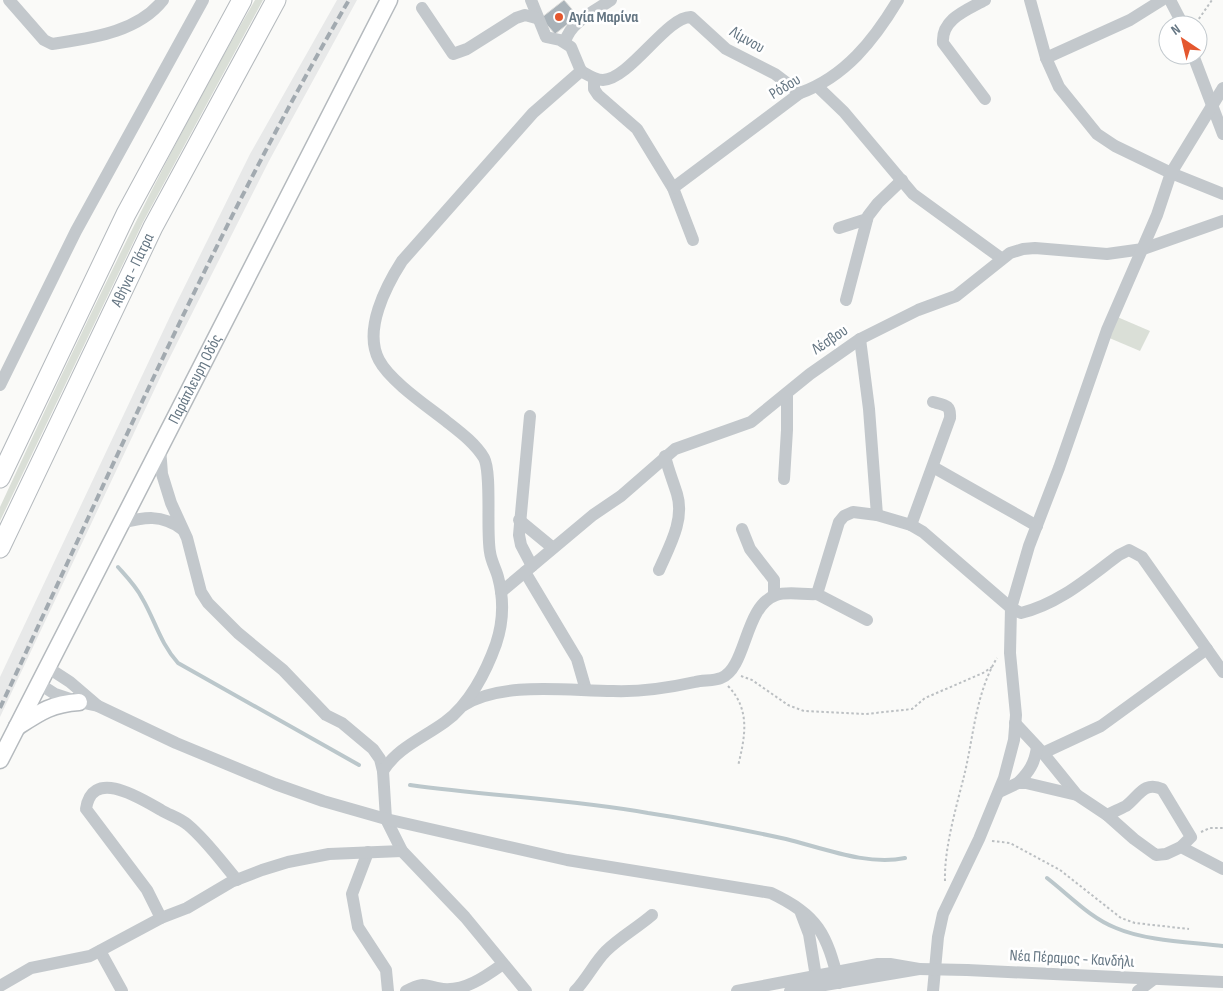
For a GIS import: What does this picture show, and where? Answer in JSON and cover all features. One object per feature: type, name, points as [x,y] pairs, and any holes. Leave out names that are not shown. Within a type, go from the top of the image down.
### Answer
[{"type":"highway","name":"Αθήνα - Πάτρα","points":[[0,478],[122,223],[242,0]]},
{"type":"highway","name":"Αθήνα - Πάτρα","points":[[0,548],[153,227],[276,0]]},
{"type":"main road","name":"Παράπλευρη Οδός","points":[[0,760],[389,0]]},
{"type":"main road","points":[[15,729],[46,708],[56,704],[79,702]]},
{"type":"street","points":[[8,0],[44,40],[52,44],[118,30],[142,20],[163,0]]},
{"type":"street","points":[[0,384],[76,231],[203,0]]},
{"type":"street","points":[[531,0],[536,18],[546,37],[565,42],[571,47],[582,71],[594,79],[594,89],[598,95],[638,129],[673,188],[693,240]]},
{"type":"street","points":[[565,42],[567,34],[573,27],[611,0]]},
{"type":"street","name":"Ρόδου","points":[[673,188],[800,94],[818,87],[864,50],[878,34],[898,0]]},
{"type":"street","points":[[984,99],[943,43],[942,35],[946,25],[957,16],[985,0]]},
{"type":"street","points":[[1030,0],[1046,58],[1068,101],[1097,134],[1115,146],[1171,173],[1223,194]]},
{"type":"street","points":[[1046,58],[1130,20],[1162,0]]},
{"type":"street","points":[[1170,0],[1178,15]]},
{"type":"street","points":[[422,8],[453,54],[467,49],[525,14],[536,18]]},
{"type":"street","name":"Λίμνου","points":[[594,79],[612,78],[648,49],[680,19],[691,17],[726,50],[775,74],[800,94]]},
{"type":"street","points":[[1198,65],[1223,134]]},
{"type":"street","points":[[383,771],[390,759],[446,722],[462,706],[477,685],[496,643],[502,615],[501,592],[488,538],[485,460],[466,437],[386,369],[379,360],[375,346],[375,325],[390,281],[402,261],[533,113],[582,71]]},
{"type":"street","points":[[818,87],[844,112],[913,194],[1001,258]]},
{"type":"street","points":[[933,991],[938,936],[949,901],[980,839],[999,792],[1012,748],[1015,723],[1010,640],[1011,608],[1037,526],[1107,330],[1143,249],[1171,173],[1223,88]]},
{"type":"street","points":[[846,300],[867,220],[878,203],[902,180]]},
{"type":"street","points":[[839,228],[867,220]]},
{"type":"street","name":"Λέσβου","points":[[501,592],[593,515],[621,496],[665,456],[689,442],[708,439],[751,422],[810,374],[860,339],[918,310],[956,296],[966,290],[1001,258],[1029,248],[1107,254],[1143,249],[1223,221]]},
{"type":"street","points":[[860,339],[870,409],[877,514]]},
{"type":"street","points":[[784,479],[788,430],[787,394]]},
{"type":"street","points":[[911,525],[950,418],[948,405],[933,402]]},
{"type":"street","points":[[530,416],[519,520],[521,545],[529,569],[577,658],[586,690]]},
{"type":"street","points":[[160,448],[162,474],[182,529],[198,583],[208,603],[238,632],[283,670],[326,715],[362,738],[380,759],[383,771],[386,819],[402,851],[465,917],[526,991]]},
{"type":"street","points":[[659,570],[674,536],[678,514],[678,496],[665,456]]},
{"type":"street","points":[[933,467],[1037,526]]},
{"type":"street","points":[[818,594],[839,522],[844,516],[853,512],[877,514],[911,525],[923,532],[1011,608],[1022,613],[1044,606],[1129,550],[1142,557],[1223,672]]},
{"type":"street","points":[[121,524],[159,518],[170,520],[182,529]]},
{"type":"street","points":[[519,520],[553,548]]},
{"type":"street","points":[[462,706],[482,697],[507,692],[662,689],[722,678],[735,665],[749,626],[774,595],[774,580],[750,549],[742,529]]},
{"type":"street","points":[[774,595],[786,593],[818,594],[867,620]]},
{"type":"street","points":[[999,792],[1018,783],[1030,770],[1040,750],[1101,726],[1206,649]]},
{"type":"street","points":[[47,667],[70,682],[98,706]]},
{"type":"street","points":[[38,683],[55,694],[98,706],[176,743],[275,784],[323,801],[386,819],[567,860],[772,893],[798,906],[824,937],[837,977]]},
{"type":"street","points":[[1015,723],[1077,795],[1108,815],[1134,839],[1156,855],[1166,854],[1181,847],[1191,837],[1162,789],[1154,785],[1144,788],[1127,805],[1108,815]]},
{"type":"street","points":[[1018,783],[1077,795]]},
{"type":"street","points":[[161,918],[147,890],[86,809],[87,798],[96,790],[108,788],[129,792],[187,824],[237,880]]},
{"type":"street","points":[[1181,847],[1223,870]]},
{"type":"street","points":[[0,986],[31,968],[90,956],[161,918],[187,908],[237,880],[288,862],[329,854],[402,851]]},
{"type":"street","points":[[368,852],[352,894],[358,928],[386,970],[388,991]]},
{"type":"street","points":[[798,906],[810,934],[817,981]]},
{"type":"street","points":[[575,991],[604,953],[619,938],[638,928],[652,915]]},
{"type":"street","points":[[100,951],[122,991]]},
{"type":"street","points":[[406,991],[418,985],[426,984],[443,989],[469,985],[503,964]]},
{"type":"street","name":"Νέα Πέραμος - Κανδήλι","points":[[738,991],[837,977],[919,969],[1223,982]]},
{"type":"street","points":[[1138,991],[1154,979]]},
{"type":"street","name":"Νέα Πέραμος - Κανδήλι","points":[[790,991],[817,981]]},
{"type":"path","points":[[1201,15],[1212,0]]},
{"type":"path","points":[[949,901],[945,878],[955,815],[976,714],[992,667],[1010,640]]},
{"type":"path","points":[[738,766],[745,739],[742,706],[722,678],[740,676],[752,680],[778,700],[804,711],[866,714],[912,709],[925,698],[982,674],[992,667]]},
{"type":"path","points":[[1191,837],[1210,828],[1223,828]]},
{"type":"path","points":[[980,839],[1010,843],[1060,870],[1121,918],[1135,923],[1189,929]]},
{"type":"shaded area","points":[[255,0],[263,0],[143,222],[0,521],[0,507],[122,250],[186,124]]},
{"type":"shaded area","points":[[337,0],[357,0],[269,161],[167,363],[0,717],[0,677],[15,645],[174,308],[250,154]]},
{"type":"shaded area","points":[[1115,316],[1150,331],[1140,351],[1107,337]]},
{"type":"building","name":"Αγία Μαρίνα","points":[[564,0],[578,16],[555,34],[541,18]]},
{"type":"waterway","points":[[118,567],[140,594],[162,639],[178,663],[359,765]]},
{"type":"waterway","points":[[410,785],[618,808],[786,839],[860,858],[876,860],[905,858]]},
{"type":"waterway","points":[[1047,878],[1097,918],[1116,928],[1141,936],[1223,946]]},
{"type":"railway","points":[[0,708],[210,261],[300,86],[349,0]]},
{"type":"place","name":"Αγία Μαρίνα","points":[[559,17]]}]
